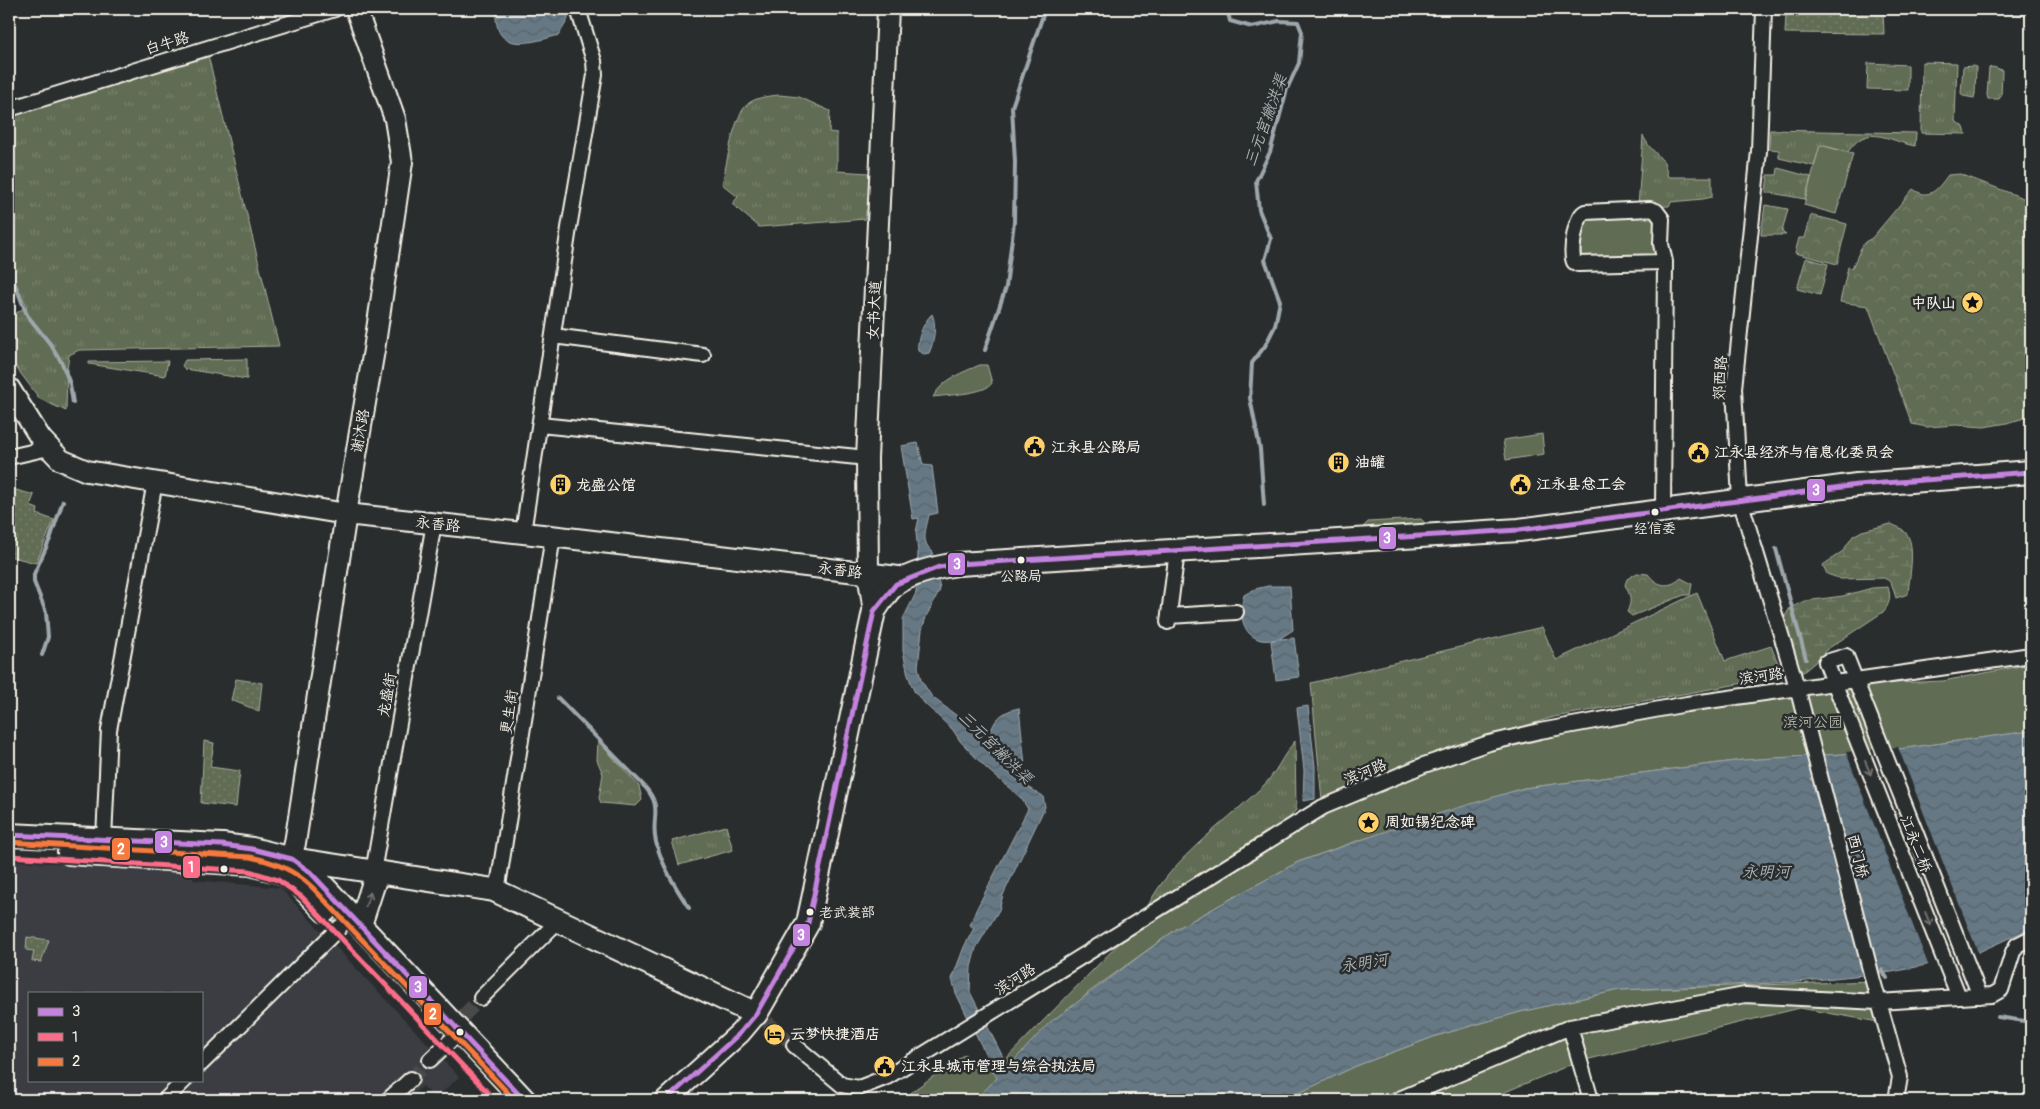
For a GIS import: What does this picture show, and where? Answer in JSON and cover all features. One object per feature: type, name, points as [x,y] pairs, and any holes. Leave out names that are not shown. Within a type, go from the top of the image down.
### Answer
[{"type":"main road","name":"谢沐路","points":[[292,859],[346,514],[374,350],[402,162],[395,119],[356,9]]},
{"type":"main road","name":"女书大道","points":[[880,603],[868,574],[868,458],[888,9]]},
{"type":"main road","name":"永香路","points":[[9,388],[41,440],[61,460],[88,471],[346,514],[907,578]]},
{"type":"main road","points":[[666,1100],[740,1032],[762,1018],[808,923],[880,603],[896,584],[907,578],[939,567],[958,564],[1519,530],[1857,485],[2031,472]]},
{"type":"main road","points":[[254,860],[287,841],[297,829],[306,850],[316,859],[350,926],[456,1028],[524,1100]]},
{"type":"main road","points":[[9,835],[222,845],[281,872],[298,882],[375,873],[497,892],[762,1018]]},
{"type":"main road","points":[[9,849],[254,860],[292,859],[310,872],[324,878]]},
{"type":"main road","points":[[350,926],[375,873]]},
{"type":"main road","points":[[456,1028],[505,1100]]},
{"type":"street","name":"白牛路","points":[[9,109],[335,9]]},
{"type":"street","points":[[523,533],[594,75],[594,61],[578,9]]},
{"type":"street","name":"郊西路","points":[[1764,9],[1759,151],[1734,388],[1740,500],[1811,739]]},
{"type":"street","points":[[1663,511],[1665,262],[1661,244],[1662,219],[1656,211],[1650,209],[1584,212],[1577,221],[1572,254],[1574,262],[1578,264],[1665,262]]},
{"type":"street","points":[[553,336],[703,355]]},
{"type":"street","points":[[540,425],[868,458]]},
{"type":"street","points":[[9,457],[49,448]]},
{"type":"street","points":[[104,839],[109,730],[155,482]]},
{"type":"street","name":"龙盛街","points":[[375,873],[434,523]]},
{"type":"street","name":"更生街","points":[[497,892],[552,536]]},
{"type":"street","points":[[1176,551],[1168,619],[1236,612]]},
{"type":"street","name":"滨河路","points":[[794,1045],[842,1085],[859,1088],[887,1077],[1316,812],[1344,798],[1424,765],[1489,743],[1540,731],[1687,704],[2031,655]]},
{"type":"street","name":"江永二桥","points":[[1959,997],[1826,662],[1846,656],[1980,996]]},
{"type":"street","name":"西门桥","points":[[1811,739],[1878,1002],[1900,1077],[1896,1100]]},
{"type":"street","points":[[481,998],[558,921]]},
{"type":"street","points":[[202,1063],[350,926]]},
{"type":"street","points":[[1397,1100],[1570,1027],[1745,995],[1878,1002],[1992,995],[2001,990],[2017,945],[2031,938]]},
{"type":"street","points":[[1570,1027],[1591,1100]]},
{"type":"street","points":[[430,1060],[456,1028]]},
{"type":"street","points":[[388,1100],[411,1079]]},
{"type":"street","points":[[165,1100],[183,1082]]},
{"type":"shaded area","points":[[9,859],[193,870],[193,880],[280,888],[459,1077],[435,1099],[423,1086],[406,1100],[9,1100]]},
{"type":"green space","points":[[1774,9],[1883,9],[1884,34],[1785,33],[1786,16],[1774,15]]},
{"type":"green space","points":[[1980,9],[2031,9],[2031,19],[2023,15],[1979,12]]},
{"type":"green space","points":[[207,51],[279,346],[79,350],[69,355],[66,411],[40,399],[9,358],[9,318],[27,306],[9,270],[9,100]]},
{"type":"green space","points":[[1922,62],[1957,63],[1955,121],[1964,127],[1966,134],[1921,133]]},
{"type":"green space","points":[[1868,63],[1908,65],[1908,90],[1867,89]]},
{"type":"green space","points":[[1963,67],[1976,67],[1974,98],[1963,96],[1961,93]]},
{"type":"green space","points":[[1993,67],[2002,70],[2001,96],[1999,99],[1988,99],[1987,95],[1989,68]]},
{"type":"green space","points":[[779,95],[799,97],[830,111],[829,132],[837,133],[837,171],[868,173],[869,176],[870,210],[866,211],[866,219],[759,227],[732,204],[738,197],[722,184],[731,140],[739,118],[743,109],[752,101]]},
{"type":"green space","points":[[1770,130],[1916,133],[1915,146],[1878,136],[1863,138],[1855,143],[1848,152],[1820,145],[1814,166],[1779,158],[1779,150],[1769,149]]},
{"type":"green space","points":[[1643,136],[1649,146],[1664,162],[1668,177],[1712,177],[1712,197],[1671,202],[1669,206],[1638,207]]},
{"type":"green space","points":[[1820,145],[1853,154],[1836,214],[1804,205]]},
{"type":"green space","points":[[1778,168],[1811,177],[1805,199],[1766,192],[1768,175],[1777,175]]},
{"type":"green space","points":[[1960,174],[2031,201],[2031,416],[1984,427],[1956,425],[1927,427],[1912,424],[1868,306],[1840,302],[1848,267],[1852,268],[1865,242],[1872,238],[1913,189],[1919,193],[1929,193],[1934,191],[1948,175]]},
{"type":"green space","points":[[1765,205],[1788,209],[1782,232],[1786,235],[1761,235]]},
{"type":"green space","points":[[1656,211],[1665,259],[1578,264],[1581,214]]},
{"type":"green space","points":[[1811,215],[1847,224],[1837,264],[1795,253],[1799,238],[1805,238]]},
{"type":"green space","points":[[1806,258],[1828,264],[1820,295],[1797,289]]},
{"type":"green space","points":[[247,359],[247,379],[185,369],[182,366],[185,360]]},
{"type":"green space","points":[[168,361],[165,376],[89,364],[89,362]]},
{"type":"green space","points":[[980,365],[987,365],[992,383],[988,387],[974,392],[933,397],[942,385],[960,373]]},
{"type":"green space","points":[[1542,434],[1544,454],[1506,460],[1503,440]]},
{"type":"green space","points":[[9,488],[34,495],[30,506],[38,509],[37,514],[54,520],[36,563],[9,556]]},
{"type":"green space","points":[[1421,519],[1427,525],[1361,529],[1368,522]]},
{"type":"green space","points":[[1891,524],[1904,531],[1909,537],[1911,544],[1908,594],[1896,598],[1891,582],[1884,578],[1841,579],[1827,574],[1823,565],[1843,551],[1853,536],[1862,531]]},
{"type":"green space","points":[[1637,573],[1648,574],[1655,581],[1663,585],[1672,584],[1681,578],[1692,584],[1690,595],[1684,595],[1632,616],[1627,612],[1630,598],[1625,585],[1627,579]]},
{"type":"green space","points":[[1888,587],[1889,600],[1883,612],[1826,650],[1819,659],[1802,673],[1786,634],[1784,618],[1790,608],[1805,601],[1843,596],[1872,588]]},
{"type":"green space","points":[[1697,593],[1725,661],[1771,646],[1783,676],[1554,717],[1416,759],[1322,801],[1311,683],[1542,627],[1556,660]]},
{"type":"green space","name":"滨河公园","points":[[2031,664],[2031,731],[1877,752],[1743,760],[1524,788],[1357,841],[1298,862],[1178,928],[1089,992],[975,1100],[904,1100],[914,1090],[965,1054],[969,1065],[981,1059],[993,1072],[1142,920],[1323,807],[1489,743],[1797,687],[1943,681]]},
{"type":"green space","points":[[236,679],[262,683],[259,711],[231,700]]},
{"type":"green space","points":[[204,741],[214,743],[210,767],[240,771],[236,807],[201,803]]},
{"type":"green space","points":[[598,741],[639,786],[642,800],[636,806],[601,803],[599,798],[603,774],[597,760]]},
{"type":"green space","points":[[1295,741],[1296,810],[1268,841],[1142,920],[1151,900],[1178,864],[1267,782]]},
{"type":"green space","points":[[726,826],[733,850],[679,865],[672,841]]},
{"type":"green space","points":[[27,937],[49,940],[41,962],[32,961],[34,951],[26,950]]},
{"type":"green space","points":[[1873,981],[1884,1023],[1800,1008],[1577,1062],[1486,1100],[1284,1100],[1356,1066],[1436,1036],[1520,1012],[1619,990]]},
{"type":"water","points":[[497,9],[567,9],[568,19],[559,35],[533,41],[516,42],[502,36],[496,19]]},
{"type":"water","points":[[932,314],[935,328],[932,344],[929,353],[924,354],[918,351],[919,336]]},
{"type":"water","name":"永明河","points":[[918,443],[923,465],[932,466],[938,513],[929,515],[925,540],[933,552],[940,590],[926,617],[922,630],[918,667],[921,680],[932,697],[961,719],[1002,767],[1020,782],[1043,796],[1045,807],[1003,895],[999,910],[976,948],[971,967],[970,992],[1008,1067],[1049,1023],[1178,928],[1298,862],[1421,819],[1524,788],[1743,760],[1877,752],[2031,731],[2031,928],[1970,956],[1892,972],[1796,982],[1619,990],[1520,1012],[1436,1036],[1356,1066],[1284,1100],[975,1100],[997,1078],[956,993],[952,979],[964,947],[974,928],[970,925],[976,910],[1028,809],[1021,798],[987,769],[960,741],[953,730],[924,703],[914,691],[908,675],[903,651],[903,619],[916,593],[918,553],[916,532],[919,518],[913,519],[901,446]]},
{"type":"water","points":[[1268,586],[1290,586],[1293,630],[1279,639],[1294,638],[1299,677],[1276,680],[1271,641],[1278,639],[1263,640],[1254,637],[1249,633],[1243,622],[1242,602],[1244,595],[1255,589]]},
{"type":"water","points":[[1308,706],[1315,766],[1315,799],[1303,801],[1304,770],[1297,708]]},
{"type":"water","points":[[1019,708],[1025,765],[1011,763],[1001,757],[994,749],[991,739],[992,729],[997,720],[1006,712]]},
{"type":"pier","points":[[1898,747],[1979,955],[1971,959],[1929,967],[1846,752]]},
{"type":"waterway","name":"三元宫撇洪渠","points":[[985,350],[1006,287],[1014,222],[1015,162],[1012,107],[1045,9]]},
{"type":"waterway","name":"三元宫撇洪渠","points":[[1227,9],[1230,21],[1252,27],[1279,21],[1298,22],[1302,32],[1299,63],[1287,89],[1270,152],[1256,181],[1259,210],[1271,239],[1265,260],[1280,301],[1275,326],[1265,346],[1252,363],[1250,398],[1260,449],[1264,505]]},
{"type":"waterway","points":[[9,269],[27,315],[51,345],[62,363],[70,384],[73,403]]},
{"type":"waterway","points":[[42,655],[48,637],[46,612],[34,582],[34,574],[50,539],[63,501]]},
{"type":"waterway","points":[[1776,549],[1806,659]]},
{"type":"waterway","points":[[558,698],[651,794],[655,808],[656,842],[662,860],[689,908]]},
{"type":"waterway","points":[[1882,970],[1887,978]]},
{"type":"waterway","points":[[1998,1017],[2031,1022]]},
{"type":"tunnel","points":[[463,1016],[481,998]]},
{"type":"tunnel","points":[[767,1022],[794,1045]]},
{"type":"tunnel","points":[[411,1079],[430,1060]]},
{"type":"transit line","name":"3","points":[[666,1100],[740,1033],[756,1014],[808,923],[874,611],[896,584],[939,567],[958,564],[1519,530],[1857,485],[2031,472]]},
{"type":"transit line","name":"3","points":[[9,835],[222,845],[252,849],[292,859],[310,872],[524,1100]]},
{"type":"transit line","name":"2","points":[[9,842],[250,857],[268,861],[284,868],[312,887],[510,1095]]},
{"type":"transit line","name":"1","points":[[9,856],[249,871],[278,880],[302,897],[495,1100]]},
{"type":"place","name":"中队山","points":[[1972,303]]},
{"type":"place","name":"江永县公路局","points":[[1035,447]]},
{"type":"place","name":"江永县经济与信息化委员会","points":[[1698,452]]},
{"type":"place","name":"油罐","points":[[1339,462]]},
{"type":"place","name":"江永县总工会","points":[[1520,484]]},
{"type":"place","name":"龙盛公馆","points":[[560,485]]},
{"type":"place","name":"经信委","points":[[1655,512]]},
{"type":"place","name":"公路局","points":[[1021,560]]},
{"type":"place","name":"周如锡纪念碑","points":[[1369,822]]},
{"type":"place","name":"老武装部","points":[[810,912]]},
{"type":"place","name":"云梦快捷酒店","points":[[774,1034]]},
{"type":"place","name":"江永县城市管理与综合执法局","points":[[885,1066]]}]
